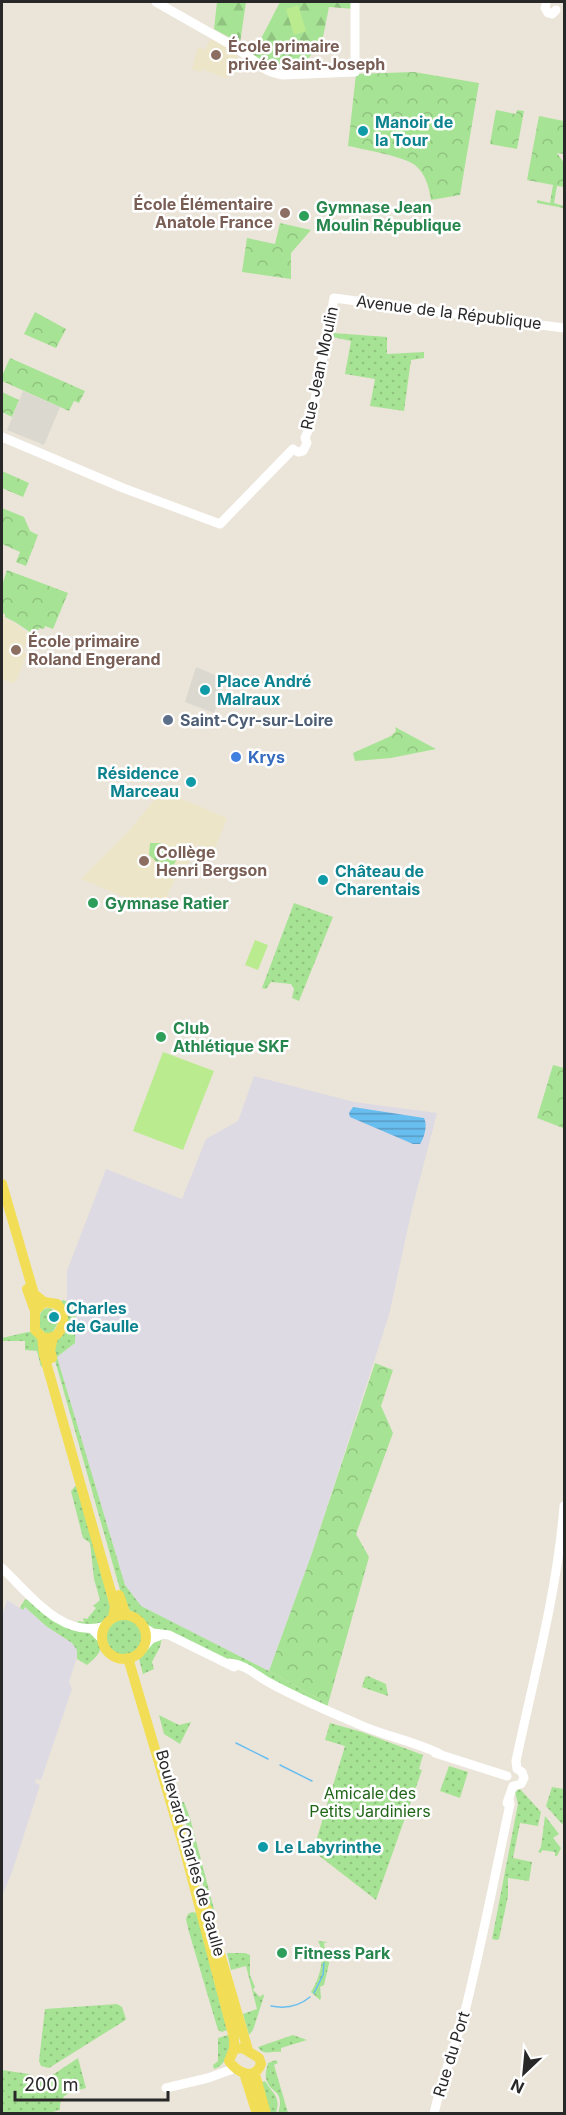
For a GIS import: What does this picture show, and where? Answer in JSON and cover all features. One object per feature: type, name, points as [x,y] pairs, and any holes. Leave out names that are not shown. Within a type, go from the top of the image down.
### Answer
[{"type":"main road","points":[[2,1184],[34,1294],[44,1302],[57,1304],[63,1314],[60,1332],[47,1338]]},
{"type":"main road","points":[[2,1205],[35,1311],[35,1330],[47,1338],[126,1615]]},
{"type":"main road","points":[[35,1311],[44,1302]]},
{"type":"main road","points":[[47,1338],[44,1355],[115,1606],[113,1618]]},
{"type":"main road","points":[[126,1615],[136,1619],[144,1628],[146,1639],[144,1647],[132,1657],[116,1658],[104,1647],[102,1639],[105,1626],[113,1618],[126,1615]]},
{"type":"main road","name":"Boulevard Charles de Gaulle","points":[[132,1657],[234,2037],[234,2049]]},
{"type":"main road","name":"Boulevard Charles de Gaulle","points":[[132,1657],[248,2050],[261,2061],[260,2067],[241,2069]]},
{"type":"main road","points":[[248,2050],[239,2047],[234,2049],[257,2114]]},
{"type":"main road","points":[[241,2069],[266,2114]]},
{"type":"street","points":[[156,2],[235,47],[267,70],[282,75],[355,72],[355,2]]},
{"type":"street","points":[[545,3],[554,3],[560,12]]},
{"type":"street","name":"Avenue de la République","points":[[334,298],[564,328]]},
{"type":"street","name":"Rue Jean Moulin","points":[[2,437],[117,485],[220,524],[293,449],[298,452],[303,451],[307,443],[305,438],[310,426],[334,298]]},
{"type":"street","points":[[517,1769],[516,1761],[550,1612],[564,1506]]},
{"type":"street","points":[[2,1568],[59,1621],[93,1630],[102,1639]]},
{"type":"street","points":[[93,1630],[105,1626]]},
{"type":"street","points":[[144,1628],[150,1632],[165,1634],[258,1676],[324,1716],[357,1724],[507,1776]]},
{"type":"street","points":[[144,1647],[151,1639],[159,1636],[179,1641]]},
{"type":"street","points":[[517,1769],[522,1772],[524,1778],[521,1784],[513,1786],[508,1782],[507,1776],[511,1770],[517,1769]]},
{"type":"street","name":"Rue du Port","points":[[434,2114],[469,1994],[495,1854],[513,1786]]},
{"type":"street","points":[[166,2088],[241,2069]]},
{"type":"shaded area","name":"École primaire privée Saint-Joseph","points":[[212,36],[236,50],[237,58],[227,79],[202,69],[201,72],[192,69],[198,47],[205,50]]},
{"type":"shaded area","points":[[23,391],[60,407],[44,445],[7,430]]},
{"type":"shaded area","name":"École primaire Roland Engerand","points":[[2,614],[4,618],[29,635],[23,652],[27,653],[17,679],[13,683],[2,679]]},
{"type":"shaded area","name":"Place André Malraux","points":[[196,667],[225,679],[214,713],[185,702]]},
{"type":"shaded area","name":"Collège Henri Bergson","points":[[160,793],[167,793],[227,818],[214,851],[196,845],[185,871],[175,879],[160,911],[81,879],[129,831]]},
{"type":"shaded area","points":[[254,1076],[354,1102],[437,1113],[412,1209],[389,1315],[311,1556],[269,1671],[141,1606],[125,1585],[57,1357],[75,1343],[76,1305],[67,1301],[67,1271],[106,1169],[182,1199],[206,1139],[238,1121]]},
{"type":"shaded area","points":[[7,1600],[23,1610],[25,1607],[46,1626],[72,1643],[78,1654],[69,1682],[72,1689],[41,1780],[36,1779],[35,1783],[40,1785],[2,1896],[2,1616]]},
{"type":"green space","points":[[217,2],[246,2],[240,43],[214,29]]},
{"type":"green space","points":[[280,2],[355,2],[355,9],[329,7],[322,42],[300,68],[251,58]]},
{"type":"green space","points":[[298,5],[306,31],[294,35],[286,9]]},
{"type":"green space","points":[[414,72],[479,83],[460,195],[431,200],[425,177],[416,166],[384,154],[348,146],[356,74]]},
{"type":"green space","points":[[496,110],[516,114],[517,110],[524,111],[517,149],[490,144]]},
{"type":"green space","points":[[539,116],[564,121],[564,154],[557,153],[564,163],[564,187],[557,186],[554,203],[564,208],[537,203],[537,200],[550,203],[553,185],[527,180]]},
{"type":"green space","points":[[280,223],[311,230],[291,253],[291,279],[242,272],[247,238],[275,244]]},
{"type":"green space","points":[[35,312],[66,329],[56,348],[24,334]]},
{"type":"green space","points":[[333,333],[387,337],[387,354],[424,352],[424,358],[411,360],[404,411],[370,406],[375,379],[345,374],[351,341],[333,337]]},
{"type":"green space","points":[[10,358],[85,391],[79,403],[74,401],[69,411],[2,381]]},
{"type":"green space","points":[[2,392],[19,400],[12,417],[2,412]]},
{"type":"green space","points":[[2,471],[29,483],[23,497],[2,488]]},
{"type":"green space","points":[[2,508],[24,517],[30,531],[38,535],[26,566],[16,562],[20,552],[2,544]]},
{"type":"green space","points":[[7,570],[68,593],[53,629],[45,626],[44,629],[39,628],[36,636],[5,617],[2,613],[2,585]]},
{"type":"green space","points":[[395,727],[436,749],[391,758],[355,761],[353,753],[391,736],[396,731]]},
{"type":"green space","points":[[150,843],[161,843],[176,860],[170,874],[149,855]]},
{"type":"green space","points":[[294,903],[333,917],[299,1001],[292,998],[294,989],[291,984],[271,982],[266,989],[262,988]]},
{"type":"green space","points":[[255,940],[268,945],[258,970],[245,965]]},
{"type":"green space","points":[[163,1052],[214,1071],[183,1150],[133,1131]]},
{"type":"green space","points":[[553,1065],[564,1068],[563,1128],[537,1118]]},
{"type":"green space","points":[[62,1300],[76,1304],[75,1343],[57,1357],[125,1585],[141,1606],[269,1671],[328,1704],[326,1710],[283,1687],[150,1631],[139,1616],[125,1607],[52,1350]]},
{"type":"green space","points":[[49,1308],[58,1315],[58,1322],[52,1333],[45,1333],[39,1327],[40,1317],[43,1310]]},
{"type":"green space","points":[[33,1332],[38,1338],[44,1363],[41,1367],[37,1351],[25,1350],[25,1341],[2,1341],[2,1338]]},
{"type":"green space","points":[[375,1363],[393,1370],[381,1406],[393,1433],[356,1534],[369,1557],[328,1704],[269,1671],[311,1556]]},
{"type":"green space","points":[[78,1483],[112,1614],[100,1626],[76,1623],[84,1622],[83,1618],[87,1619],[96,1608],[93,1606],[100,1600],[94,1579],[90,1543],[83,1538],[71,1491]]},
{"type":"green space","points":[[28,1596],[50,1617],[96,1635],[100,1644],[99,1652],[87,1665],[77,1659],[77,1650],[72,1643],[46,1626],[25,1607],[23,1610],[20,1608]]},
{"type":"green space","points":[[124,1619],[137,1624],[142,1637],[137,1650],[124,1655],[111,1650],[106,1637],[111,1624]]},
{"type":"green space","points":[[162,1638],[152,1662],[154,1669],[143,1674],[139,1659],[149,1643]]},
{"type":"green space","points":[[368,1676],[386,1684],[388,1696],[362,1687],[365,1677]]},
{"type":"green space","points":[[159,1715],[179,1725],[191,1722],[180,1744],[164,1734]]},
{"type":"green space","name":"Amicale des Petits Jardiniers","points":[[330,1723],[362,1732],[423,1755],[419,1769],[422,1770],[376,1900],[313,1851],[345,1746],[325,1740]]},
{"type":"green space","points":[[449,1766],[468,1772],[460,1798],[440,1791]]},
{"type":"green space","points":[[552,1787],[564,1789],[564,1823],[562,1824],[546,1806]]},
{"type":"green space","points":[[520,1789],[541,1812],[538,1826],[520,1823],[513,1858],[532,1862],[529,1881],[508,1878],[508,1896],[497,1940],[492,1939],[518,1804],[515,1792]]},
{"type":"green space","points":[[180,1802],[184,1802],[190,1818],[215,1913],[212,1917]]},
{"type":"green space","points":[[545,1816],[559,1834],[553,1838],[561,1848],[557,1856],[555,1852],[542,1850],[541,1853],[538,1852],[541,1847]]},
{"type":"green space","points":[[192,1912],[197,1913],[227,2030],[222,2032],[218,2030],[189,1932],[186,1919]]},
{"type":"green space","points":[[318,1941],[328,1942],[324,1943],[326,1959],[330,1959],[324,1985],[320,1987],[320,2000],[311,1992],[322,1960]]},
{"type":"green space","points":[[227,1953],[250,1955],[250,1975],[255,1987],[253,1990],[260,1997],[263,1994],[264,1996],[253,2030],[249,2035],[243,2014],[257,2009],[246,1966],[231,1970]]},
{"type":"green space","points":[[117,2004],[122,2007],[126,2019],[124,2021],[49,2068],[41,2066],[39,2061],[45,2009]]},
{"type":"green space","points":[[228,2035],[232,2042],[228,2054],[224,2062],[214,2069],[213,2065],[218,2061],[218,2038]]},
{"type":"green space","points":[[293,2035],[307,2040],[281,2048],[281,2052],[265,2052],[258,2047]]},
{"type":"green space","points":[[78,2058],[86,2088],[71,2092],[64,2097],[60,2110],[48,2113],[2,2113],[2,2070],[29,2074],[42,2082]]},
{"type":"green space","points":[[276,2060],[278,2063],[274,2065],[288,2113],[278,2113],[279,2096],[270,2087],[266,2078],[268,2063]]},
{"type":"green space","points":[[265,2081],[277,2099],[276,2113],[268,2113],[259,2083]]},
{"type":"water","points":[[353,1107],[424,1118],[426,1128],[420,1144],[413,1144],[350,1117],[349,1113]]},
{"type":"waterway","points":[[236,1743],[268,1759]]},
{"type":"waterway","points":[[280,1765],[312,1781]]},
{"type":"waterway","points":[[314,1993],[323,1975],[324,1963]]},
{"type":"waterway","points":[[271,2006],[292,2006],[310,1997]]},
{"type":"place","name":"École primaire privée Saint-Joseph","points":[[216,55]]},
{"type":"place","name":"Manoir de la Tour","points":[[363,131]]},
{"type":"place","name":"École Élémentaire Anatole France","points":[[285,213]]},
{"type":"place","name":"Gymnase Jean Moulin République","points":[[304,216]]},
{"type":"place","name":"École primaire Roland Engerand","points":[[16,650]]},
{"type":"place","name":"Place André Malraux","points":[[205,690]]},
{"type":"place","name":"Saint-Cyr-sur-Loire","points":[[168,720]]},
{"type":"place","name":"Krys","points":[[236,757]]},
{"type":"place","name":"Résidence Marceau","points":[[191,782]]},
{"type":"place","name":"Collège Henri Bergson","points":[[144,861]]},
{"type":"place","name":"Château de Charentais","points":[[323,880]]},
{"type":"place","name":"Gymnase Ratier","points":[[93,903]]},
{"type":"place","name":"Club Athlétique SKF","points":[[161,1037]]},
{"type":"place","name":"Charles de Gaulle","points":[[54,1317]]},
{"type":"place","name":"Le Labyrinthe","points":[[263,1847]]},
{"type":"place","name":"Fitness Park","points":[[282,1953]]}]
